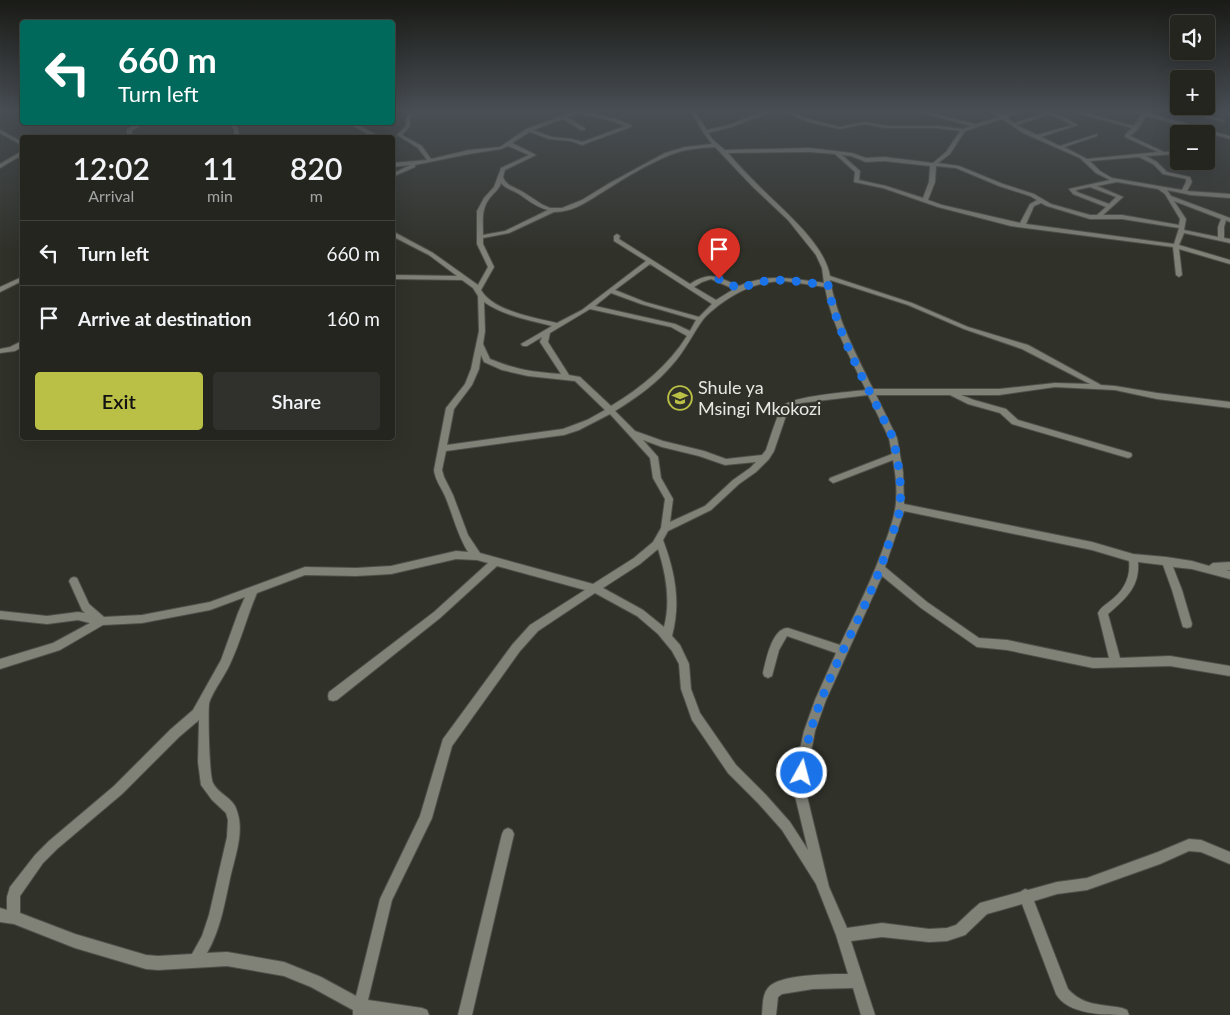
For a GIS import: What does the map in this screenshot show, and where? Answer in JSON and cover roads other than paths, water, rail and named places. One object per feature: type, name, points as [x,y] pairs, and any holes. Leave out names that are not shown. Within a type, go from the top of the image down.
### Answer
[{"type":"street","points":[[0,166],[15,157]]},
{"type":"street","points":[[427,157],[430,161]]},
{"type":"street","points":[[395,165],[420,163],[446,157]]},
{"type":"street","points":[[477,556],[464,540],[449,496],[439,480],[438,470],[450,408],[471,380],[475,369],[482,326],[480,293],[491,266],[481,246],[480,209],[501,178],[504,168],[527,157]]},
{"type":"street","points":[[480,237],[508,232],[553,210],[571,207],[660,157]]},
{"type":"street","points":[[728,157],[744,176],[800,229],[819,255],[830,298],[843,334],[893,438],[897,455],[900,507],[881,568],[824,689],[812,721],[805,748],[801,796],[823,887]]},
{"type":"street","points":[[841,157],[858,172],[857,182],[884,186],[1004,223],[1107,235],[1176,246],[1230,262]]},
{"type":"street","points":[[855,157],[866,160],[884,159],[959,167],[1001,185],[1032,195],[1040,201],[1097,218],[1122,217],[1230,241]]},
{"type":"street","points":[[933,165],[943,157]]},
{"type":"street","points":[[1083,157],[1088,160],[1098,172],[1115,181],[1183,192],[1230,196]]},
{"type":"street","points":[[1088,160],[1105,157]]},
{"type":"street","points":[[1143,157],[1155,163],[1165,173],[1189,179],[1183,192]]},
{"type":"street","points":[[395,175],[420,163]]},
{"type":"street","points":[[925,200],[932,182],[933,165]]},
{"type":"street","points":[[501,178],[506,186],[519,192],[535,204],[553,210]]},
{"type":"street","points":[[1108,206],[1075,193],[1072,190],[1115,181]]},
{"type":"street","points":[[1092,186],[1120,196],[1097,218]]},
{"type":"street","points":[[1160,188],[1168,193],[1183,219],[1182,229],[1176,246],[1180,275]]},
{"type":"street","points":[[1170,197],[1227,220],[1221,227],[1221,240]]},
{"type":"street","points":[[1022,226],[1032,205],[1040,201]]},
{"type":"street","points":[[395,235],[428,252],[501,309],[559,326]]},
{"type":"street","points":[[617,236],[616,240],[717,304]]},
{"type":"street","points":[[525,344],[589,308],[601,296],[611,291],[650,261]]},
{"type":"street","points":[[691,286],[703,278],[712,276],[740,289]]},
{"type":"street","points":[[395,277],[463,278]]},
{"type":"street","points":[[441,449],[564,432],[610,411],[664,370],[691,335],[700,318],[717,304],[740,289],[772,279],[827,281],[910,304],[966,328],[1030,349],[1099,386]]},
{"type":"street","points":[[0,290],[20,280]]},
{"type":"street","points":[[611,291],[643,303],[700,318]]},
{"type":"street","points":[[589,308],[673,325],[691,335]]},
{"type":"street","points":[[547,333],[544,342],[567,377]]},
{"type":"street","points":[[360,1010],[386,899],[426,818],[446,745],[529,633],[651,551],[659,540],[664,528],[669,499],[657,478],[654,457],[632,433],[577,379],[528,374],[505,368],[488,360],[479,342]]},
{"type":"street","points":[[0,351],[12,349],[20,345]]},
{"type":"street","points":[[664,528],[708,508],[736,482],[753,470],[766,457],[777,433],[782,415],[789,405],[806,400],[870,392],[999,392],[1055,384],[1099,386],[1230,405]]},
{"type":"street","points":[[950,392],[971,402],[1001,410],[1015,422],[1128,455]]},
{"type":"street","points":[[632,433],[662,444],[701,453],[725,462],[766,457]]},
{"type":"street","points":[[833,480],[897,455]]},
{"type":"street","points":[[900,507],[1092,546],[1133,558],[1202,567],[1230,575]]},
{"type":"street","points":[[659,540],[668,567],[674,599],[674,610],[667,636]]},
{"type":"street","points":[[0,615],[47,620],[85,616],[102,621],[142,619],[210,606],[305,571],[381,571],[456,555],[477,556],[596,589],[640,613],[667,636],[676,648],[684,664],[686,689],[696,716],[732,770],[786,826],[823,887],[843,935],[868,1015]]},
{"type":"street","points":[[1116,663],[1103,610],[1121,598],[1132,584],[1135,575],[1133,558]]},
{"type":"street","points":[[1166,561],[1187,624]]},
{"type":"street","points":[[333,696],[437,615],[495,562]]},
{"type":"street","points":[[1202,567],[1230,566]]},
{"type":"street","points":[[881,568],[924,605],[977,642],[1017,647],[1093,663],[1143,660],[1170,661],[1230,671]]},
{"type":"street","points":[[74,581],[84,605],[102,621]]},
{"type":"street","points":[[14,917],[13,902],[15,892],[39,859],[118,790],[175,733],[193,719],[204,704],[226,662],[243,613],[254,589]]},
{"type":"street","points":[[0,664],[61,644],[102,621]]},
{"type":"street","points":[[768,673],[774,650],[784,632],[842,650]]},
{"type":"street","points":[[196,960],[208,939],[216,915],[233,837],[234,820],[231,809],[207,785],[204,749],[204,704]]},
{"type":"street","points":[[466,1015],[508,834]]},
{"type":"street","points":[[843,935],[880,930],[932,935],[951,934],[962,929],[982,910],[1025,895],[1088,884],[1160,858],[1189,845],[1201,846],[1230,858]]},
{"type":"street","points":[[1025,895],[1063,994],[1068,1001],[1086,1009],[1122,1015]]},
{"type":"street","points":[[0,915],[14,917],[76,941],[146,962],[227,959],[284,969],[316,982],[360,1010],[422,1015]]},
{"type":"street","points":[[769,1015],[773,991],[777,989],[801,983],[858,981]]},
{"type":"place","name":"Shule ya Msingi Mkokozi","points":[[680,398]]}]
